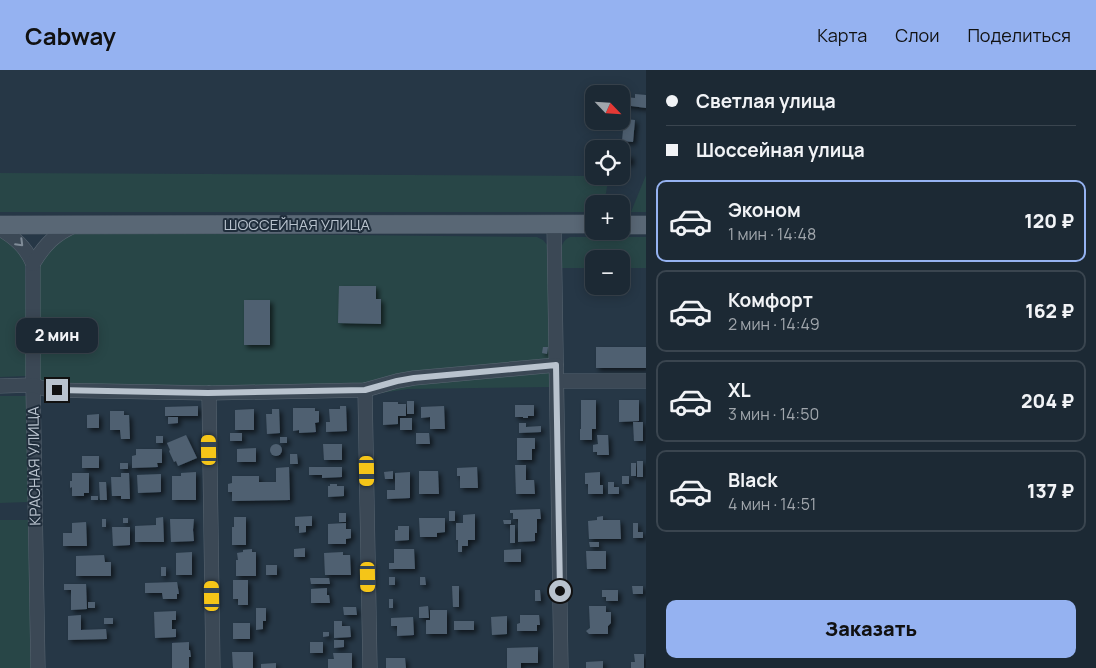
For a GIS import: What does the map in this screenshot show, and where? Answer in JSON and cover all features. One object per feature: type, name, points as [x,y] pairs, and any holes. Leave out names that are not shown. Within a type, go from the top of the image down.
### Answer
[{"type":"main road","name":"ШОССЕЙНАЯ УЛИЦА","points":[[0,225],[585,224]]},
{"type":"main road","points":[[630,225],[646,225]]},
{"type":"street","points":[[33,264],[40,252],[54,237],[76,224]]},
{"type":"street","points":[[554,224],[561,668]]},
{"type":"street","points":[[0,229],[18,240],[25,248],[33,264]]},
{"type":"street","name":"КРАСНАЯ УЛИЦА","points":[[33,264],[38,668]]},
{"type":"street","points":[[0,386],[33,385],[49,390],[208,393],[365,390],[414,378],[556,365]]},
{"type":"street","points":[[557,381],[646,381]]},
{"type":"street","points":[[365,390],[370,668]]},
{"type":"street","points":[[208,393],[213,668]]},
{"type":"green space","points":[[0,173],[585,176],[585,185],[607,185],[606,195],[585,195],[585,212],[0,212]]},
{"type":"green space","points":[[646,175],[646,212],[631,212]]},
{"type":"green space","points":[[70,232],[537,237],[548,246],[553,387],[408,389],[361,396],[223,399],[40,395],[37,267],[44,255]]},
{"type":"green space","points":[[0,235],[15,245],[25,263],[27,376],[0,377]]},
{"type":"green space","points":[[570,237],[585,237],[585,240],[630,240],[630,237],[646,237],[646,268],[630,268],[630,250],[585,250],[585,268],[561,268],[562,246],[566,239]]},
{"type":"green space","points":[[0,396],[26,396],[28,502],[0,503]]},
{"type":"green space","points":[[0,520],[28,520],[31,668],[0,668]]},
{"type":"building","points":[[635,94],[646,95],[646,108],[630,106],[630,98],[635,98]]},
{"type":"building","points":[[630,120],[635,120],[633,142],[622,140],[623,130],[630,130]]},
{"type":"building","points":[[339,286],[376,286],[376,299],[381,299],[381,324],[338,323]]},
{"type":"building","points":[[244,300],[270,300],[270,345],[244,345]]},
{"type":"building","points":[[543,347],[548,347],[547,354],[542,353]]},
{"type":"building","points":[[596,347],[646,347],[646,368],[596,368]]},
{"type":"building","points":[[581,400],[596,400],[596,429],[592,429],[592,440],[580,440]]},
{"type":"building","points":[[619,400],[639,400],[639,421],[619,422]]},
{"type":"building","points":[[407,401],[414,401],[414,414],[407,414]]},
{"type":"building","points":[[383,402],[406,404],[406,416],[398,416],[398,424],[383,425]]},
{"type":"building","points":[[515,405],[534,405],[534,416],[528,416],[528,418],[515,417]]},
{"type":"building","points":[[198,406],[198,416],[165,416],[165,407]]},
{"type":"building","points":[[340,406],[346,406],[347,431],[326,432],[326,422],[330,422],[329,409],[340,409]]},
{"type":"building","points":[[444,406],[445,429],[430,429],[430,417],[421,418],[421,407]]},
{"type":"building","points":[[293,408],[315,408],[315,411],[319,411],[319,422],[315,423],[316,432],[299,433],[299,430],[293,431]]},
{"type":"building","points":[[254,409],[254,430],[235,430],[235,410]]},
{"type":"building","points":[[272,409],[279,409],[280,433],[267,434],[266,414],[272,414]]},
{"type":"building","points":[[110,411],[124,411],[124,415],[129,415],[130,439],[121,439],[120,430],[110,430]]},
{"type":"building","points":[[99,414],[99,428],[87,428],[87,415]]},
{"type":"building","points":[[168,417],[178,417],[178,423],[168,424]]},
{"type":"building","points":[[400,418],[412,418],[412,430],[400,430]]},
{"type":"building","points":[[633,422],[643,422],[643,441],[634,441]]},
{"type":"building","points":[[519,423],[526,423],[526,427],[541,426],[541,432],[519,433]]},
{"type":"building","points":[[230,433],[242,433],[242,441],[230,441]]},
{"type":"building","points":[[416,433],[429,433],[430,444],[416,444]]},
{"type":"building","points":[[186,435],[197,458],[178,466],[176,461],[174,462],[167,443]]},
{"type":"building","points":[[597,435],[608,435],[609,455],[597,455],[597,452],[593,452],[593,445],[598,444]]},
{"type":"building","points":[[156,436],[163,436],[163,443],[156,443]]},
{"type":"building","points":[[280,437],[287,437],[287,443],[280,443]]},
{"type":"building","points":[[517,438],[535,438],[532,460],[517,460]]},
{"type":"building","points":[[274,444],[278,444],[282,450],[278,456],[274,456],[270,452],[270,448]]},
{"type":"building","points":[[323,444],[342,444],[342,460],[324,460]]},
{"type":"building","points":[[256,448],[256,462],[237,462],[237,449]]},
{"type":"building","points":[[136,449],[162,449],[162,463],[157,463],[158,467],[132,468],[132,456],[136,455]]},
{"type":"building","points":[[290,454],[297,454],[298,464],[290,464]]},
{"type":"building","points":[[82,456],[99,456],[99,468],[82,468]]},
{"type":"building","points":[[637,461],[643,461],[643,477],[637,477]]},
{"type":"building","points":[[120,463],[128,463],[128,469],[120,469]]},
{"type":"building","points":[[631,463],[636,463],[636,476],[631,476]]},
{"type":"building","points":[[515,465],[526,465],[526,480],[534,480],[535,494],[516,494]]},
{"type":"building","points":[[289,467],[290,500],[232,501],[232,492],[228,492],[228,484],[232,483],[232,476],[259,476],[259,482],[276,482],[276,468]]},
{"type":"building","points":[[309,467],[342,467],[342,477],[322,478],[322,475],[309,475]]},
{"type":"building","points":[[477,467],[478,488],[460,488],[460,476],[457,476],[457,468]]},
{"type":"building","points":[[393,471],[393,479],[385,479],[384,472]]},
{"type":"building","points":[[419,471],[438,471],[439,494],[419,494]]},
{"type":"building","points":[[196,472],[196,500],[172,500],[172,476]]},
{"type":"building","points":[[410,472],[410,498],[387,499],[387,490],[395,490],[395,473]]},
{"type":"building","points":[[600,472],[600,485],[603,485],[603,494],[588,494],[588,484],[585,484],[585,473]]},
{"type":"building","points":[[72,473],[89,473],[89,493],[84,493],[84,496],[72,496],[70,481],[72,481]]},
{"type":"building","points":[[121,473],[129,473],[130,499],[112,496],[111,477],[121,477]]},
{"type":"building","points":[[161,474],[161,492],[138,493],[137,475]]},
{"type":"building","points":[[622,476],[629,476],[629,484],[622,484]]},
{"type":"building","points":[[99,482],[106,482],[107,500],[100,500]]},
{"type":"building","points":[[608,482],[614,482],[614,487],[619,487],[619,494],[608,494]]},
{"type":"building","points":[[330,484],[344,486],[344,496],[328,497],[328,486]]},
{"type":"building","points":[[91,496],[98,496],[98,500],[91,500]]},
{"type":"building","points":[[540,509],[541,519],[537,519],[535,541],[518,542],[518,519],[513,519],[513,513],[510,513],[510,510]]},
{"type":"building","points":[[449,511],[455,511],[455,521],[449,521]]},
{"type":"building","points":[[339,513],[346,513],[346,522],[339,522]]},
{"type":"building","points":[[475,514],[475,540],[468,540],[468,546],[462,546],[462,552],[458,552],[456,523],[463,523],[463,515]]},
{"type":"building","points":[[312,516],[312,526],[306,526],[306,532],[299,533],[299,526],[295,526],[295,517]]},
{"type":"building","points":[[603,516],[603,520],[620,520],[621,539],[589,539],[588,521],[597,520],[597,517]]},
{"type":"building","points":[[163,517],[164,542],[135,542],[135,526],[156,525],[156,518]]},
{"type":"building","points":[[234,517],[246,517],[246,545],[232,545]]},
{"type":"building","points":[[123,518],[128,518],[128,523],[123,523]]},
{"type":"building","points":[[419,518],[445,518],[445,532],[437,533],[437,537],[420,537]]},
{"type":"building","points":[[102,519],[106,519],[106,527],[102,527]]},
{"type":"building","points":[[170,519],[194,519],[194,541],[171,542]]},
{"type":"building","points":[[503,520],[511,520],[511,524],[504,524]]},
{"type":"building","points":[[86,522],[87,546],[63,546],[63,533],[72,533],[72,523]]},
{"type":"building","points":[[346,523],[346,529],[351,529],[351,538],[346,539],[346,544],[328,544],[328,524]]},
{"type":"building","points":[[633,523],[638,523],[638,532],[643,532],[643,538],[633,538]]},
{"type":"building","points":[[510,525],[515,525],[515,543],[510,543]]},
{"type":"building","points":[[398,526],[409,526],[409,540],[395,541],[395,530],[398,530]]},
{"type":"building","points":[[112,527],[130,527],[130,545],[113,546]]},
{"type":"building","points":[[589,542],[599,542],[599,547],[590,547]]},
{"type":"building","points":[[305,548],[305,557],[294,557],[294,549]]},
{"type":"building","points":[[252,549],[252,552],[256,552],[256,576],[236,576],[237,553]]},
{"type":"building","points":[[394,549],[414,549],[415,569],[389,569],[389,563],[394,563]]},
{"type":"building","points":[[521,549],[521,562],[504,562],[504,550]]},
{"type":"building","points":[[586,551],[606,551],[606,569],[587,569]]},
{"type":"building","points":[[192,552],[192,575],[176,575],[176,553]]},
{"type":"building","points":[[343,552],[343,555],[350,555],[351,575],[325,575],[324,553]]},
{"type":"building","points":[[104,555],[105,562],[111,562],[111,576],[76,576],[76,556]]},
{"type":"building","points":[[266,565],[277,565],[277,575],[266,575]]},
{"type":"building","points":[[161,567],[166,567],[166,576],[161,576]]},
{"type":"building","points":[[389,577],[395,577],[395,585],[389,585]]},
{"type":"building","points":[[420,577],[425,577],[426,585],[420,585]]},
{"type":"building","points":[[310,578],[329,578],[330,584],[311,584]]},
{"type":"building","points":[[233,580],[248,580],[248,605],[238,605],[238,599],[233,599]]},
{"type":"building","points":[[177,582],[179,594],[177,594],[177,599],[163,599],[162,593],[145,593],[145,583]]},
{"type":"building","points":[[64,584],[86,584],[87,609],[71,610],[71,590],[64,590]]},
{"type":"building","points":[[452,586],[459,586],[459,607],[453,607]]},
{"type":"building","points":[[632,586],[643,586],[643,594],[633,594]]},
{"type":"building","points":[[327,588],[330,603],[311,603],[311,589]]},
{"type":"building","points":[[535,590],[540,590],[541,601],[535,601]]},
{"type":"building","points":[[602,590],[618,590],[618,601],[606,601],[606,597],[602,597]]},
{"type":"building","points":[[389,599],[393,599],[393,608],[389,608]]},
{"type":"building","points":[[88,602],[95,602],[95,608],[88,608]]},
{"type":"building","points":[[428,606],[429,618],[419,618],[419,607]]},
{"type":"building","points":[[589,606],[606,606],[606,612],[611,612],[608,634],[589,634],[586,631],[590,628]]},
{"type":"building","points":[[343,607],[356,607],[357,615],[344,615]]},
{"type":"building","points":[[256,608],[266,608],[266,621],[263,621],[263,629],[256,630]]},
{"type":"building","points":[[430,610],[447,610],[447,634],[426,634],[426,620],[430,620]]},
{"type":"building","points":[[176,611],[176,620],[172,620],[172,629],[176,629],[176,637],[155,638],[154,612]]},
{"type":"building","points":[[81,615],[81,630],[106,629],[107,639],[68,640],[68,616]]},
{"type":"building","points":[[520,615],[539,615],[540,625],[537,625],[537,631],[517,631]]},
{"type":"building","points":[[507,616],[507,634],[492,635],[491,617]]},
{"type":"building","points":[[413,617],[414,635],[397,636],[397,626],[391,626],[391,618]]},
{"type":"building","points":[[104,618],[113,618],[113,624],[104,624]]},
{"type":"building","points":[[334,621],[342,621],[342,626],[350,626],[351,637],[334,638]]},
{"type":"building","points":[[454,621],[474,621],[474,630],[454,630]]},
{"type":"building","points":[[233,623],[250,623],[250,639],[233,639]]},
{"type":"building","points":[[323,632],[329,632],[329,636],[323,637]]},
{"type":"building","points":[[334,640],[344,640],[344,647],[334,648]]},
{"type":"building","points":[[189,642],[191,657],[189,657],[189,668],[172,668],[172,643]]},
{"type":"building","points":[[310,642],[323,642],[323,653],[310,653]]},
{"type":"building","points":[[538,647],[538,663],[521,663],[521,668],[507,668],[507,648]]},
{"type":"building","points":[[232,652],[253,652],[253,668],[233,668]]},
{"type":"building","points":[[333,653],[352,653],[352,668],[328,668],[328,659],[334,659]]},
{"type":"building","points":[[634,654],[644,654],[644,668],[631,668],[631,662],[635,662]]},
{"type":"building","points":[[386,658],[405,658],[406,668],[386,668]]},
{"type":"building","points":[[603,661],[603,668],[586,668],[586,662]]},
{"type":"building","points":[[276,663],[276,668],[261,668],[261,664]]},
{"type":"route","points":[[57,390],[208,393],[365,390],[414,378],[556,365],[560,591]]}]
